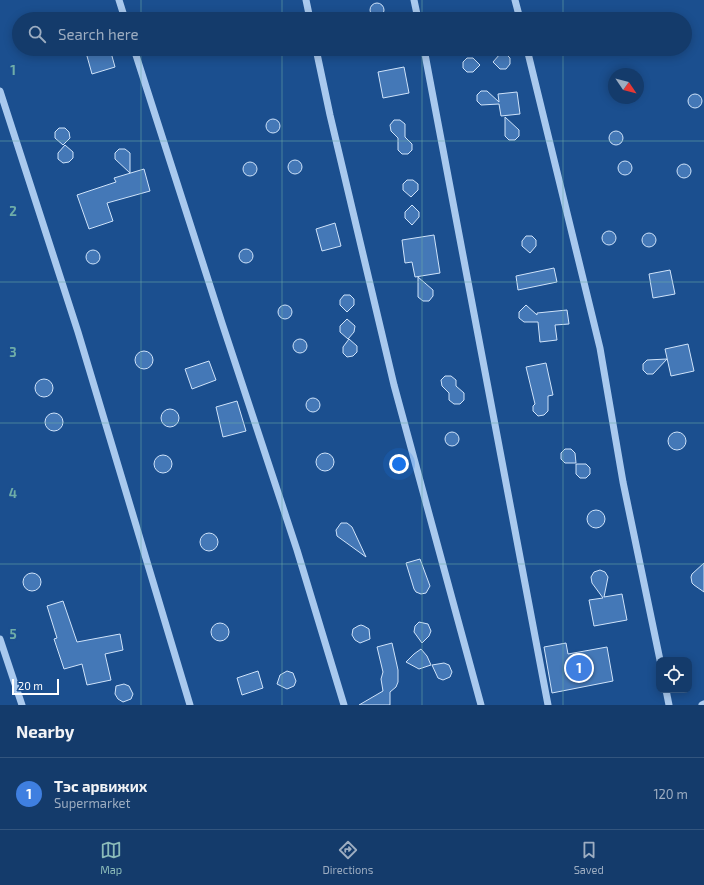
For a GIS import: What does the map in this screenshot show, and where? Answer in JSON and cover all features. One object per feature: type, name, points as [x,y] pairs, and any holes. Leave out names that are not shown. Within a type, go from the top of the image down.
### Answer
[{"type":"street","points":[[119,0],[123,12]]},
{"type":"street","points":[[306,0],[309,12]]},
{"type":"street","points":[[414,0],[417,12]]},
{"type":"street","points":[[515,0],[518,12]]},
{"type":"street","points":[[136,56],[297,550],[344,705]]},
{"type":"street","points":[[317,56],[394,385],[481,705]]},
{"type":"street","points":[[425,56],[548,705]]},
{"type":"street","points":[[529,56],[600,348],[623,482],[659,657]]},
{"type":"street","points":[[0,91],[78,332],[190,705]]},
{"type":"street","points":[[0,639],[22,705]]},
{"type":"street","points":[[667,693],[669,705]]},
{"type":"building","points":[[374,3],[380,3],[384,7],[384,12],[370,12],[370,7]]},
{"type":"building","points":[[87,56],[112,56],[115,67],[92,74]]},
{"type":"building","points":[[498,56],[508,56],[510,58],[510,64],[506,69],[500,69],[493,62]]},
{"type":"building","points":[[467,58],[473,58],[480,65],[473,72],[467,72],[463,68],[463,62]]},
{"type":"building","points":[[404,67],[409,93],[383,98],[378,72]]},
{"type":"building","points":[[481,91],[487,91],[499,102],[498,94],[517,92],[520,114],[501,116],[499,104],[481,105],[477,101],[477,95]]},
{"type":"building","points":[[692,94],[698,94],[702,98],[702,104],[698,108],[692,108],[688,104],[688,98]]},
{"type":"building","points":[[505,117],[519,130],[519,136],[515,140],[509,140],[505,136]]},
{"type":"building","points":[[270,119],[276,119],[280,123],[280,129],[276,133],[270,133],[266,129],[266,123]]},
{"type":"building","points":[[394,120],[400,120],[405,124],[405,137],[412,144],[412,150],[408,154],[402,154],[398,150],[398,138],[391,131],[390,125]]},
{"type":"building","points":[[59,128],[65,128],[69,132],[70,138],[63,145],[55,138],[55,132]]},
{"type":"building","points":[[613,131],[619,131],[623,135],[623,141],[619,145],[613,145],[609,141],[609,135]]},
{"type":"building","points":[[65,145],[73,152],[73,158],[69,162],[63,163],[58,159],[58,153]]},
{"type":"building","points":[[119,149],[125,149],[130,153],[130,173],[115,159],[115,153]]},
{"type":"building","points":[[292,160],[298,160],[302,164],[302,170],[298,174],[292,174],[288,170],[288,164]]},
{"type":"building","points":[[622,161],[628,161],[632,165],[632,171],[628,175],[622,175],[618,171],[618,165]]},
{"type":"building","points":[[247,162],[253,162],[257,166],[257,172],[253,176],[247,176],[243,172],[243,166]]},
{"type":"building","points":[[681,164],[687,164],[691,168],[691,174],[687,178],[681,178],[677,174],[677,168]]},
{"type":"building","points":[[144,169],[150,191],[107,203],[113,221],[89,229],[77,195],[116,182],[114,178]]},
{"type":"building","points":[[407,180],[413,180],[418,184],[418,190],[411,197],[403,190],[403,184]]},
{"type":"building","points":[[412,205],[419,212],[419,217],[412,225],[405,218],[405,212]]},
{"type":"building","points":[[335,223],[341,246],[322,251],[316,229]]},
{"type":"building","points":[[606,231],[612,231],[616,235],[616,241],[612,245],[606,245],[602,241],[602,235]]},
{"type":"building","points":[[646,233],[652,233],[656,237],[656,243],[652,247],[646,247],[642,243],[642,237]]},
{"type":"building","points":[[434,235],[440,273],[415,277],[412,262],[405,263],[402,240]]},
{"type":"building","points":[[526,236],[532,236],[536,240],[536,246],[530,253],[522,246],[522,241]]},
{"type":"building","points":[[243,249],[249,249],[253,253],[253,259],[249,263],[243,263],[239,259],[239,253]]},
{"type":"building","points":[[90,250],[96,250],[100,254],[100,260],[96,264],[90,264],[86,260],[86,254]]},
{"type":"building","points":[[554,268],[557,282],[518,290],[516,276]]},
{"type":"building","points":[[670,270],[675,294],[653,298],[649,274]]},
{"type":"building","points":[[418,277],[433,290],[433,296],[429,301],[423,301],[418,297]]},
{"type":"building","points":[[344,295],[350,295],[354,299],[354,305],[347,312],[340,305],[340,300]]},
{"type":"building","points":[[282,305],[288,305],[292,309],[292,315],[288,319],[282,319],[278,315],[278,309]]},
{"type":"building","points":[[526,305],[537,315],[537,313],[567,310],[569,324],[555,325],[557,340],[540,342],[538,322],[524,322],[519,318],[519,312]]},
{"type":"building","points":[[347,319],[355,326],[354,332],[348,339],[340,332],[340,326]]},
{"type":"building","points":[[297,339],[303,339],[307,343],[307,349],[303,353],[297,353],[293,349],[293,343]]},
{"type":"building","points":[[349,339],[357,346],[357,352],[353,356],[347,357],[343,353],[343,347]]},
{"type":"building","points":[[688,344],[694,371],[671,376],[665,349]]},
{"type":"building","points":[[144,351],[150,354],[153,360],[150,366],[144,369],[138,366],[135,360],[138,354]]},
{"type":"building","points":[[667,359],[653,374],[647,374],[643,370],[643,364],[647,360]]},
{"type":"building","points":[[209,361],[216,380],[192,389],[185,369]]},
{"type":"building","points":[[546,363],[553,395],[548,396],[548,411],[544,415],[538,416],[533,411],[533,406],[535,404],[526,367]]},
{"type":"building","points":[[445,376],[451,376],[456,380],[456,386],[464,393],[464,400],[460,404],[454,404],[449,400],[449,393],[442,386],[441,380]]},
{"type":"building","points":[[44,379],[50,382],[53,388],[50,394],[44,397],[38,394],[35,388],[38,382]]},
{"type":"building","points":[[310,398],[316,398],[320,402],[320,408],[316,412],[310,412],[306,408],[306,402]]},
{"type":"building","points":[[237,401],[246,431],[223,437],[216,407]]},
{"type":"building","points":[[170,409],[176,412],[179,418],[176,424],[170,427],[164,424],[161,418],[164,412]]},
{"type":"building","points":[[54,413],[60,416],[63,422],[60,428],[54,431],[48,428],[45,422],[48,416]]},
{"type":"building","points":[[449,432],[455,432],[459,436],[459,442],[455,446],[449,446],[445,442],[445,436]]},
{"type":"building","points":[[677,432],[683,435],[686,441],[683,447],[677,450],[671,447],[668,441],[671,435]]},
{"type":"building","points":[[565,449],[571,449],[575,453],[576,463],[565,463],[561,459],[561,453]]},
{"type":"building","points":[[325,453],[331,456],[334,462],[331,468],[325,471],[319,468],[316,462],[319,456]]},
{"type":"building","points":[[163,455],[169,458],[172,464],[169,470],[163,473],[157,470],[154,464],[157,458]]},
{"type":"building","points":[[576,464],[586,464],[590,468],[590,474],[586,478],[580,478],[576,474]]},
{"type":"building","points":[[596,510],[602,513],[605,519],[602,525],[596,528],[590,525],[587,519],[590,513]]},
{"type":"building","points":[[341,523],[347,523],[352,527],[366,557],[337,536],[336,530]]},
{"type":"building","points":[[209,533],[215,536],[218,542],[215,548],[209,551],[203,548],[200,542],[203,536]]},
{"type":"building","points":[[420,559],[430,586],[426,593],[421,594],[416,592],[414,589],[406,563]]},
{"type":"building","points":[[704,563],[704,592],[692,583],[691,577],[692,574]]},
{"type":"building","points":[[600,570],[605,572],[608,577],[604,597],[622,594],[627,620],[594,626],[589,600],[603,598],[592,583],[591,577],[594,572]]},
{"type":"building","points":[[32,573],[38,576],[41,582],[38,588],[32,591],[26,588],[23,582],[26,576]]},
{"type":"building","points":[[63,601],[77,642],[120,634],[123,650],[105,654],[111,680],[87,685],[82,664],[64,669],[54,639],[57,638],[47,606]]},
{"type":"building","points":[[419,622],[428,624],[431,631],[429,636],[422,643],[414,632],[415,626]]},
{"type":"building","points":[[220,623],[226,626],[229,632],[226,638],[220,641],[214,638],[211,632],[214,626]]},
{"type":"building","points":[[361,625],[369,629],[370,639],[360,643],[355,640],[352,635],[353,629]]},
{"type":"building","points":[[392,643],[398,670],[398,682],[396,687],[390,692],[390,705],[359,705],[383,691],[381,679],[383,672],[377,647]]},
{"type":"building","points":[[566,643],[568,654],[607,647],[613,681],[552,693],[544,647]]},
{"type":"building","points":[[421,649],[427,656],[431,665],[419,669],[406,662]]},
{"type":"building","points":[[444,663],[449,665],[452,672],[450,677],[443,680],[438,678],[432,665]]},
{"type":"building","points":[[258,671],[263,688],[242,695],[237,678]]},
{"type":"building","points":[[287,671],[293,673],[296,681],[294,686],[287,689],[277,684],[280,675]]},
{"type":"building","points":[[124,684],[129,686],[133,694],[131,699],[123,702],[118,699],[115,694],[116,686]]},
{"type":"place","name":"Тэс арвижих","points":[[579,668]]}]
